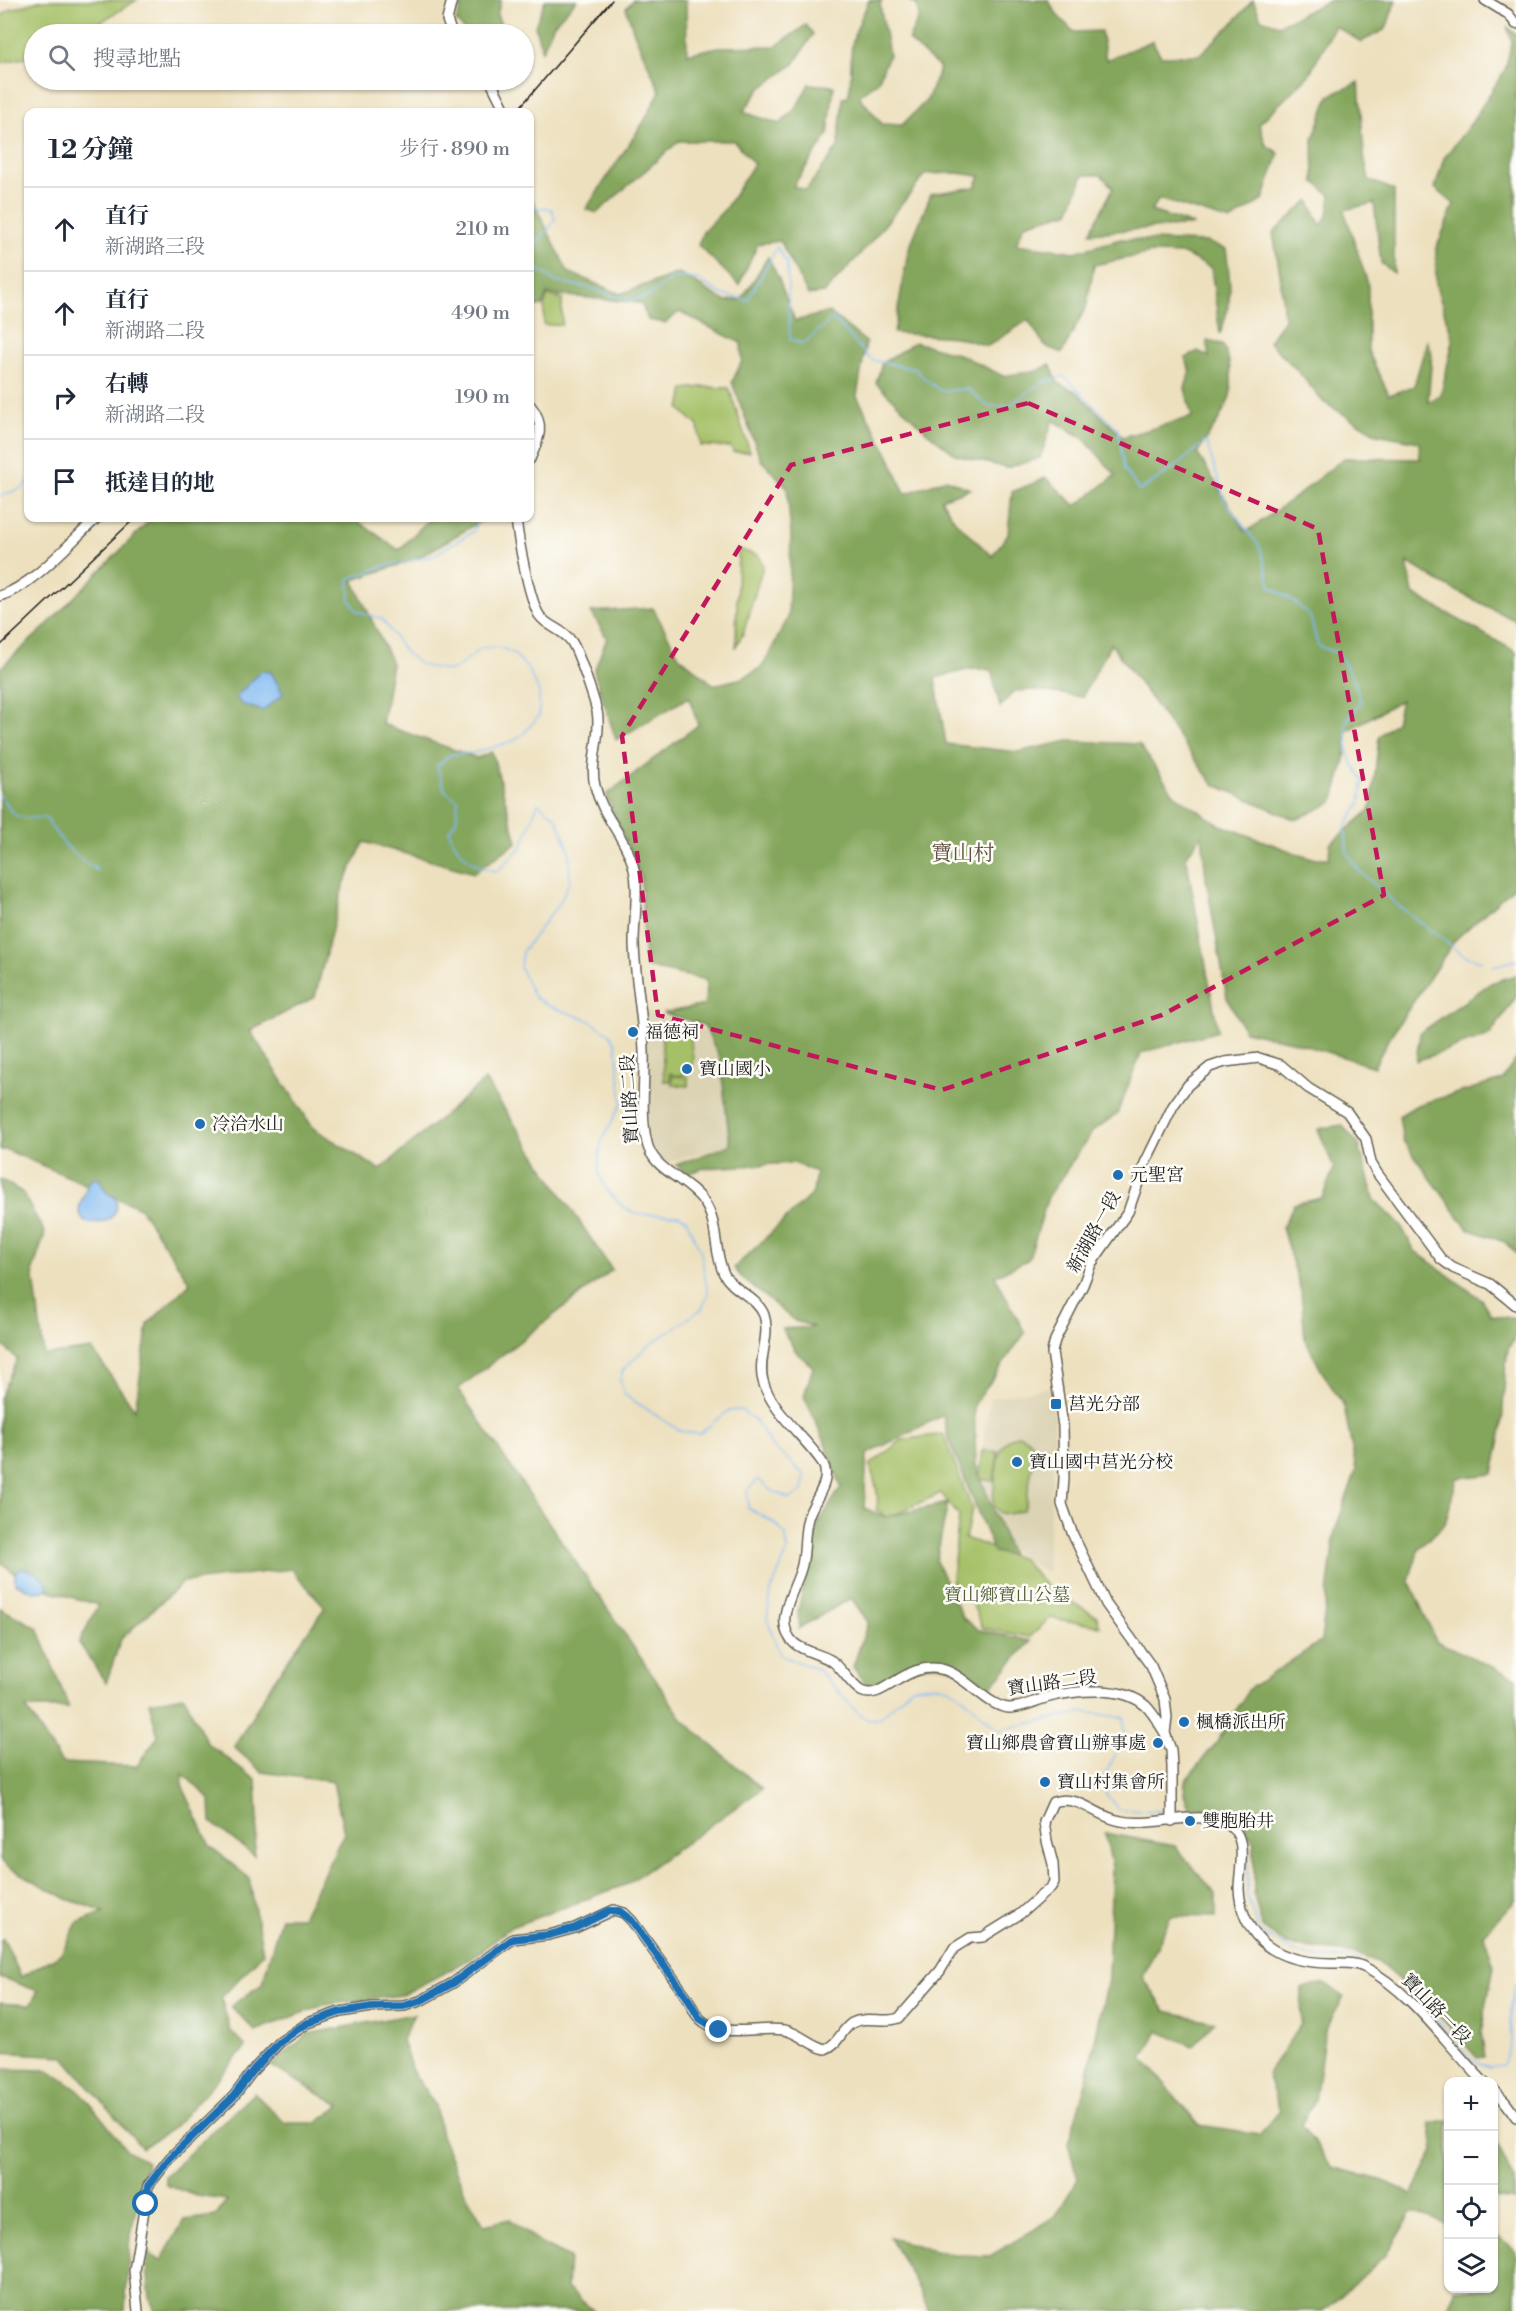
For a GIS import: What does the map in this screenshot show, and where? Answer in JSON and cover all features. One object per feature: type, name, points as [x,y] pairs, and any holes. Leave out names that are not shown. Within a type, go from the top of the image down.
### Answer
[{"type":"street","points":[[448,24],[452,0]]},
{"type":"street","points":[[1485,0],[1508,14],[1516,24]]},
{"type":"street","points":[[495,90],[504,108]]},
{"type":"street","points":[[534,411],[540,420],[541,430],[534,450]]},
{"type":"street","points":[[0,596],[15,590],[31,578],[93,522]]},
{"type":"street","name":"寶山路二段","points":[[517,522],[538,614],[572,641],[594,703],[598,715],[594,771],[597,791],[630,851],[635,865],[634,947],[643,1030],[645,1123],[650,1153],[656,1161],[689,1185],[707,1205],[715,1230],[724,1275],[731,1285],[756,1303],[765,1318],[762,1381],[786,1420],[810,1447],[826,1471],[826,1481],[807,1520],[801,1569],[786,1606],[785,1621],[788,1632],[795,1644],[831,1661],[864,1692],[872,1694],[880,1692],[899,1677],[920,1669],[941,1669],[961,1678],[996,1704],[1008,1708],[1067,1694],[1097,1692],[1123,1694],[1144,1704],[1165,1733]]},
{"type":"street","name":"新湖路一段","points":[[1172,1821],[1171,1749],[1165,1733],[1167,1718],[1165,1699],[1150,1666],[1106,1604],[1072,1535],[1062,1504],[1063,1426],[1052,1352],[1055,1340],[1083,1285],[1090,1264],[1128,1212],[1145,1163],[1173,1106],[1188,1086],[1205,1070],[1225,1062],[1259,1058],[1281,1065],[1308,1088],[1347,1112],[1366,1139],[1371,1163],[1377,1173],[1441,1259],[1460,1272],[1490,1284],[1516,1305]]},
{"type":"street","points":[[138,2311],[134,2270],[148,2186],[177,2150],[244,2085],[255,2068],[280,2042],[308,2023],[351,2010],[404,2006],[420,2001],[453,1983],[513,1939],[549,1935],[575,1928],[614,1910],[624,1913],[632,1921],[704,2023],[719,2030],[784,2030],[799,2034],[812,2044],[825,2049],[836,2043],[850,2024],[857,2021],[892,2021],[899,2018],[940,1971],[954,1948],[970,1938],[983,1937],[1020,1914],[1047,1892],[1054,1882],[1053,1864],[1044,1822],[1053,1802],[1071,1799],[1118,1821],[1172,1821]]},
{"type":"street","name":"寶山路一段","points":[[1172,1821],[1200,1818],[1215,1820],[1233,1828],[1239,1835],[1241,1849],[1239,1890],[1242,1908],[1252,1930],[1269,1947],[1298,1960],[1356,1964],[1376,1974],[1422,2014],[1479,2077]]},
{"type":"street","points":[[1498,2095],[1516,2117]]},
{"type":"highlighted area","points":[[1028,403],[1318,529],[1384,895],[1162,1015],[942,1090],[658,1015],[622,736],[791,465]]},
{"type":"shaded area","name":"寶山國小","points":[[645,1011],[701,1028],[725,1050],[737,1142],[665,1163],[655,1155],[648,1142]]},
{"type":"shaded area","name":"寶山國中莒光分校","points":[[1051,1387],[1055,1422],[1047,1573],[1013,1551],[974,1503],[990,1398]]},
{"type":"green space","points":[[42,0],[137,0],[97,24],[24,24],[24,58],[0,63],[0,17],[9,10]]},
{"type":"green space","points":[[464,0],[501,0],[497,15],[501,24],[459,24],[456,21]]},
{"type":"green space","points":[[545,0],[577,0],[554,24],[542,51],[535,26]]},
{"type":"green space","points":[[633,0],[686,0],[687,54],[718,47],[776,46],[806,25],[813,34],[794,64],[760,89],[743,112],[780,124],[796,108],[809,84],[834,86],[828,135],[793,186],[806,190],[838,147],[843,98],[848,97],[851,79],[853,39],[869,0],[882,0],[880,5],[889,55],[878,81],[859,96],[882,124],[902,125],[927,100],[940,68],[908,40],[919,17],[917,5],[907,0],[1048,0],[1058,16],[1074,32],[1101,31],[1106,60],[1152,41],[1161,56],[1199,55],[1232,24],[1253,0],[1261,19],[1279,25],[1330,0],[1396,0],[1386,29],[1361,42],[1335,26],[1309,75],[1259,124],[1266,145],[1279,153],[1263,200],[1230,221],[1159,199],[1151,211],[1194,225],[1090,233],[1113,188],[1101,175],[1083,175],[1069,212],[1025,224],[1016,244],[1075,252],[1121,239],[1206,242],[1226,249],[1230,292],[1220,334],[1211,268],[1184,254],[1151,253],[1094,265],[1087,305],[1062,353],[1045,346],[1028,320],[988,346],[956,337],[894,333],[908,251],[931,194],[975,187],[980,176],[957,173],[926,174],[865,249],[824,293],[808,295],[780,241],[758,244],[739,285],[698,245],[703,232],[725,209],[754,164],[734,141],[679,141],[597,213],[586,209],[643,123],[660,91],[634,33],[626,8]]},
{"type":"green space","points":[[1507,26],[1516,35],[1516,621],[1443,584],[1407,562],[1413,594],[1516,652],[1516,885],[1455,940],[1389,1038],[1374,1067],[1295,1042],[1245,1031],[1227,998],[1206,879],[1202,834],[1186,857],[1218,1031],[1141,1053],[1117,1114],[1093,1131],[1048,1197],[1029,1259],[995,1276],[1025,1333],[974,1405],[976,1466],[1011,1555],[994,1552],[948,1438],[943,1415],[867,1454],[864,1508],[885,1517],[948,1503],[936,1561],[963,1618],[979,1630],[1031,1641],[987,1691],[959,1671],[933,1665],[913,1668],[874,1687],[865,1684],[853,1667],[868,1622],[851,1598],[799,1628],[798,1611],[818,1524],[841,1487],[824,1440],[804,1396],[813,1367],[797,1353],[782,1329],[814,1327],[795,1321],[743,1279],[734,1268],[813,1193],[816,1172],[794,1163],[704,1168],[688,1174],[676,1165],[730,1145],[720,1058],[704,1025],[663,1013],[705,1005],[706,980],[645,967],[641,877],[606,795],[698,725],[689,697],[616,740],[594,671],[607,638],[591,612],[653,608],[679,656],[714,685],[743,678],[762,667],[788,618],[791,536],[787,487],[761,460],[732,382],[742,361],[741,343],[679,312],[665,323],[648,320],[641,303],[547,294],[542,306],[534,306],[534,203],[568,272],[620,294],[679,273],[725,301],[742,299],[768,257],[795,321],[829,312],[866,342],[857,396],[890,458],[905,494],[946,479],[970,489],[941,499],[955,521],[992,556],[1008,534],[1012,492],[1046,478],[1076,506],[1116,475],[1084,439],[1053,420],[1040,458],[1007,468],[956,455],[927,432],[876,383],[882,363],[915,342],[961,355],[1003,376],[1040,370],[1050,364],[1058,383],[1077,392],[1123,437],[1192,417],[1185,388],[1190,372],[1186,358],[1198,351],[1209,357],[1207,341],[1222,344],[1229,363],[1231,379],[1229,399],[1197,453],[1246,532],[1302,492],[1344,458],[1420,459],[1419,442],[1377,434],[1323,402],[1297,370],[1269,342],[1284,319],[1280,273],[1273,233],[1309,200],[1321,226],[1328,214],[1331,196],[1314,181],[1313,139],[1329,96],[1359,82],[1364,156],[1369,180],[1394,190],[1394,273],[1381,263],[1374,203],[1344,210],[1368,284],[1368,351],[1389,395],[1414,386],[1427,341],[1432,354],[1428,402],[1441,395],[1453,340],[1436,286],[1436,249],[1454,204],[1435,188],[1444,158],[1472,122],[1505,70],[1512,42]],"holes":[[[1111,644],[1213,784],[1296,820],[1333,802],[1345,760],[1347,731],[1401,700],[1396,722],[1379,736],[1371,809],[1330,844],[1329,858],[1309,858],[1218,824],[1174,794],[1139,744],[1068,741],[1018,752],[946,744],[935,678],[971,669],[991,670],[1000,707],[1014,691],[1035,690],[1082,697]]]},
{"type":"green space","points":[[548,295],[562,299],[562,325],[544,325],[544,306]]},
{"type":"green space","points":[[729,388],[750,452],[733,452],[731,447],[701,446],[698,426],[680,409],[684,389]]},
{"type":"green space","points":[[148,522],[359,522],[399,550],[426,522],[479,522],[416,559],[353,580],[392,663],[382,724],[477,758],[492,752],[517,842],[474,873],[364,842],[343,886],[315,997],[250,1031],[313,1128],[380,1170],[485,1080],[612,1270],[458,1389],[683,1720],[762,1789],[627,1884],[511,1927],[472,1958],[402,1995],[324,2005],[255,2031],[231,2006],[262,1984],[281,1917],[302,1917],[344,1833],[333,1782],[262,1772],[234,1747],[272,1683],[325,1607],[291,1569],[183,1582],[121,1639],[106,1683],[79,1643],[98,1605],[51,1591],[23,1579],[0,1562],[0,1397],[17,1359],[0,1343],[0,1179],[22,1192],[45,1233],[33,1270],[44,1355],[92,1349],[135,1410],[148,1324],[190,1283],[140,1208],[7,1150],[0,1150],[0,668],[43,629]]},
{"type":"green space","points":[[738,549],[759,556],[763,566],[743,634],[736,646]]},
{"type":"green space","points":[[1516,975],[1516,997],[1490,1035],[1416,1061],[1420,1033],[1491,983]]},
{"type":"green space","points":[[661,1024],[665,1024],[666,1033],[678,1028],[690,1035],[693,1058],[691,1069],[687,1073],[676,1076],[670,1073],[670,1081],[664,1081]]},
{"type":"green space","points":[[1516,1059],[1516,1254],[1505,1242],[1468,1229],[1403,1141],[1399,1116],[1417,1105],[1502,1080]]},
{"type":"green space","points":[[672,1076],[688,1077],[688,1086],[672,1085]]},
{"type":"green space","points":[[1342,1125],[1359,1145],[1374,1199],[1401,1226],[1415,1251],[1481,1299],[1491,1315],[1516,1319],[1516,1337],[1508,1349],[1502,1429],[1493,1474],[1457,1478],[1445,1524],[1419,1548],[1409,1580],[1436,1641],[1516,1678],[1516,1900],[1484,1934],[1494,1966],[1481,2032],[1485,2057],[1477,2058],[1438,2014],[1378,1962],[1356,1954],[1287,1945],[1262,1927],[1254,1895],[1254,1843],[1240,1819],[1222,1809],[1189,1808],[1184,1794],[1185,1781],[1217,1742],[1249,1689],[1321,1641],[1335,1531],[1356,1470],[1344,1406],[1305,1339],[1301,1291],[1282,1228],[1294,1204],[1322,1198],[1334,1168],[1318,1129]]},
{"type":"green space","name":"寶山鄉寶山公墓","points":[[943,1434],[972,1509],[965,1538],[1022,1559],[1049,1589],[1097,1616],[1100,1626],[1050,1618],[1030,1637],[983,1628],[971,1601],[951,1587],[959,1516],[941,1493],[887,1518],[876,1509],[877,1493],[870,1465],[902,1440]]},
{"type":"green space","points":[[1018,1435],[1029,1439],[1035,1449],[1026,1503],[1024,1510],[1009,1514],[1000,1513],[994,1506],[993,1498],[1000,1452],[1004,1444]]},
{"type":"green space","points":[[983,1450],[998,1452],[994,1481],[979,1479]]},
{"type":"green space","points":[[0,1608],[38,1628],[69,1708],[26,1708],[62,1763],[137,1766],[158,1736],[149,1702],[184,1696],[207,1743],[256,1780],[258,1819],[254,1856],[211,1822],[210,1799],[183,1774],[182,1785],[210,1846],[249,1878],[263,1953],[221,1998],[230,2030],[246,2047],[173,2128],[142,2148],[63,2056],[0,2052],[0,2003],[30,2005],[38,1991],[0,1977],[0,1941],[3,1938],[21,1977],[61,1954],[77,1923],[104,1912],[67,1899],[8,1867],[0,1860]]},
{"type":"green space","points":[[1105,1833],[1175,1846],[1216,1894],[1216,1917],[1171,1916],[1143,1977],[1165,2011],[1215,2022],[1193,2046],[1158,2031],[1143,2058],[1199,2125],[1260,2134],[1280,2111],[1267,2074],[1301,2024],[1302,1988],[1325,1983],[1344,1997],[1325,2030],[1315,2100],[1301,2125],[1332,2167],[1384,2181],[1412,2195],[1434,2150],[1430,2123],[1444,2121],[1444,2222],[1412,2212],[1386,2255],[1324,2311],[929,2311],[890,2238],[953,2255],[990,2256],[1055,2217],[1078,2179],[1068,2144],[1086,2083],[1108,1979],[1112,1867]]},
{"type":"green space","points":[[414,2014],[402,2040],[412,2071],[435,2105],[441,2135],[464,2190],[484,2225],[510,2219],[543,2245],[569,2258],[567,2288],[594,2311],[155,2311],[150,2299],[146,2251],[161,2261],[184,2220],[216,2216],[227,2200],[197,2196],[166,2185],[165,2176],[254,2093],[285,2123],[316,2123],[340,2106],[271,2066],[308,2034]]},
{"type":"green space","points":[[0,2069],[49,2070],[82,2093],[127,2150],[147,2162],[130,2235],[125,2311],[0,2311]]},
{"type":"green space","points":[[1498,2146],[1514,2179],[1514,2200],[1498,2198]]},
{"type":"green space","points":[[1498,2237],[1516,2251],[1516,2311],[1446,2311],[1455,2294],[1498,2293]]},
{"type":"water","points":[[261,671],[271,672],[283,694],[263,711],[241,704],[236,697]]},
{"type":"water","points":[[95,1178],[99,1179],[106,1192],[116,1198],[117,1205],[109,1219],[98,1223],[85,1222],[80,1216],[80,1206],[87,1185]]},
{"type":"water","points":[[19,1569],[32,1571],[43,1579],[48,1586],[45,1591],[34,1592],[15,1583],[15,1573]]},
{"type":"waterway","points":[[534,207],[552,209],[555,220],[534,247]]},
{"type":"waterway","points":[[534,266],[556,282],[585,287],[630,300],[649,296],[675,277],[697,279],[723,295],[748,300],[777,247],[787,264],[790,339],[803,344],[833,318],[871,360],[915,369],[941,391],[968,389],[987,406],[1008,406],[1041,383],[1064,376],[1118,429],[1124,468],[1139,491],[1174,468],[1206,441],[1225,501],[1260,547],[1271,587],[1292,600],[1310,616],[1318,646],[1338,653],[1353,678],[1361,702],[1346,722],[1348,755],[1363,781],[1360,804],[1345,827],[1347,853],[1359,871],[1399,906],[1463,955],[1481,961]]},
{"type":"waterway","points":[[0,496],[24,486]]},
{"type":"waterway","points":[[477,522],[474,531],[432,556],[384,566],[349,579],[350,600],[357,611],[382,619],[406,653],[421,665],[448,671],[458,667],[481,648],[499,647],[513,653],[528,669],[539,692],[539,716],[523,734],[513,741],[474,753],[452,754],[437,766],[445,791],[458,800],[456,821],[449,831],[452,838],[467,858],[482,867],[498,871],[522,846],[538,803],[557,818],[569,850],[570,880],[560,902],[522,952],[520,967],[534,997],[549,1006],[589,1020],[610,1034],[616,1044],[622,1103],[602,1140],[599,1157],[599,1174],[608,1192],[623,1207],[637,1214],[678,1215],[686,1219],[701,1252],[708,1295],[702,1309],[645,1348],[623,1370],[620,1381],[625,1395],[680,1431],[699,1434],[728,1411],[741,1410],[756,1421],[772,1447],[805,1476],[802,1491],[790,1499],[770,1490],[758,1479],[747,1491],[748,1508],[773,1522],[786,1535],[787,1552],[771,1591],[767,1619],[780,1655],[819,1670],[855,1710],[868,1720],[880,1718],[912,1687],[934,1685],[957,1693],[999,1730],[1084,1712],[1124,1718],[1124,1737],[1105,1775],[1106,1794],[1119,1810],[1168,1811]]},
{"type":"waterway","points":[[0,795],[14,814],[22,818],[46,818],[68,847],[97,870]]},
{"type":"waterway","points":[[1493,966],[1516,960]]},
{"type":"waterway","points":[[1176,1811],[1214,1813],[1238,1821],[1249,1846],[1247,1896],[1259,1931],[1301,1954],[1318,1958],[1349,1958],[1359,1961]]},
{"type":"waterway","points":[[1408,1993],[1419,2001],[1471,2060],[1490,2067],[1503,2065],[1511,2044],[1510,2008],[1516,1983]]},
{"type":"railway","points":[[519,108],[612,0]]},
{"type":"railway","points":[[0,646],[131,522]]},
{"type":"place","name":"福德祠","points":[[633,1032]]},
{"type":"place","name":"寶山國小","points":[[687,1069]]},
{"type":"place","name":"冷洽水山","points":[[200,1124]]},
{"type":"place","name":"元聖宮","points":[[1118,1175]]},
{"type":"place","name":"莒光分部","points":[[1056,1404]]},
{"type":"place","name":"寶山國中莒光分校","points":[[1017,1462]]},
{"type":"place","name":"楓橋派出所","points":[[1184,1722]]},
{"type":"place","name":"寶山鄉農會寶山辦事處","points":[[1158,1743]]},
{"type":"place","name":"寶山村集會所","points":[[1045,1782]]},
{"type":"place","name":"雙胞胎井","points":[[1190,1821]]},
{"type":"district","name":"寶山村","points":[[963,854]]},
{"type":"route","points":[[146,2204],[148,2186],[170,2158],[234,2096],[255,2068],[280,2042],[298,2029],[308,2023],[340,2012],[372,2007],[404,2006],[420,2001],[438,1993],[513,1939],[549,1935],[575,1928],[609,1911],[624,1913],[687,1997],[699,2018],[719,2030]]}]
